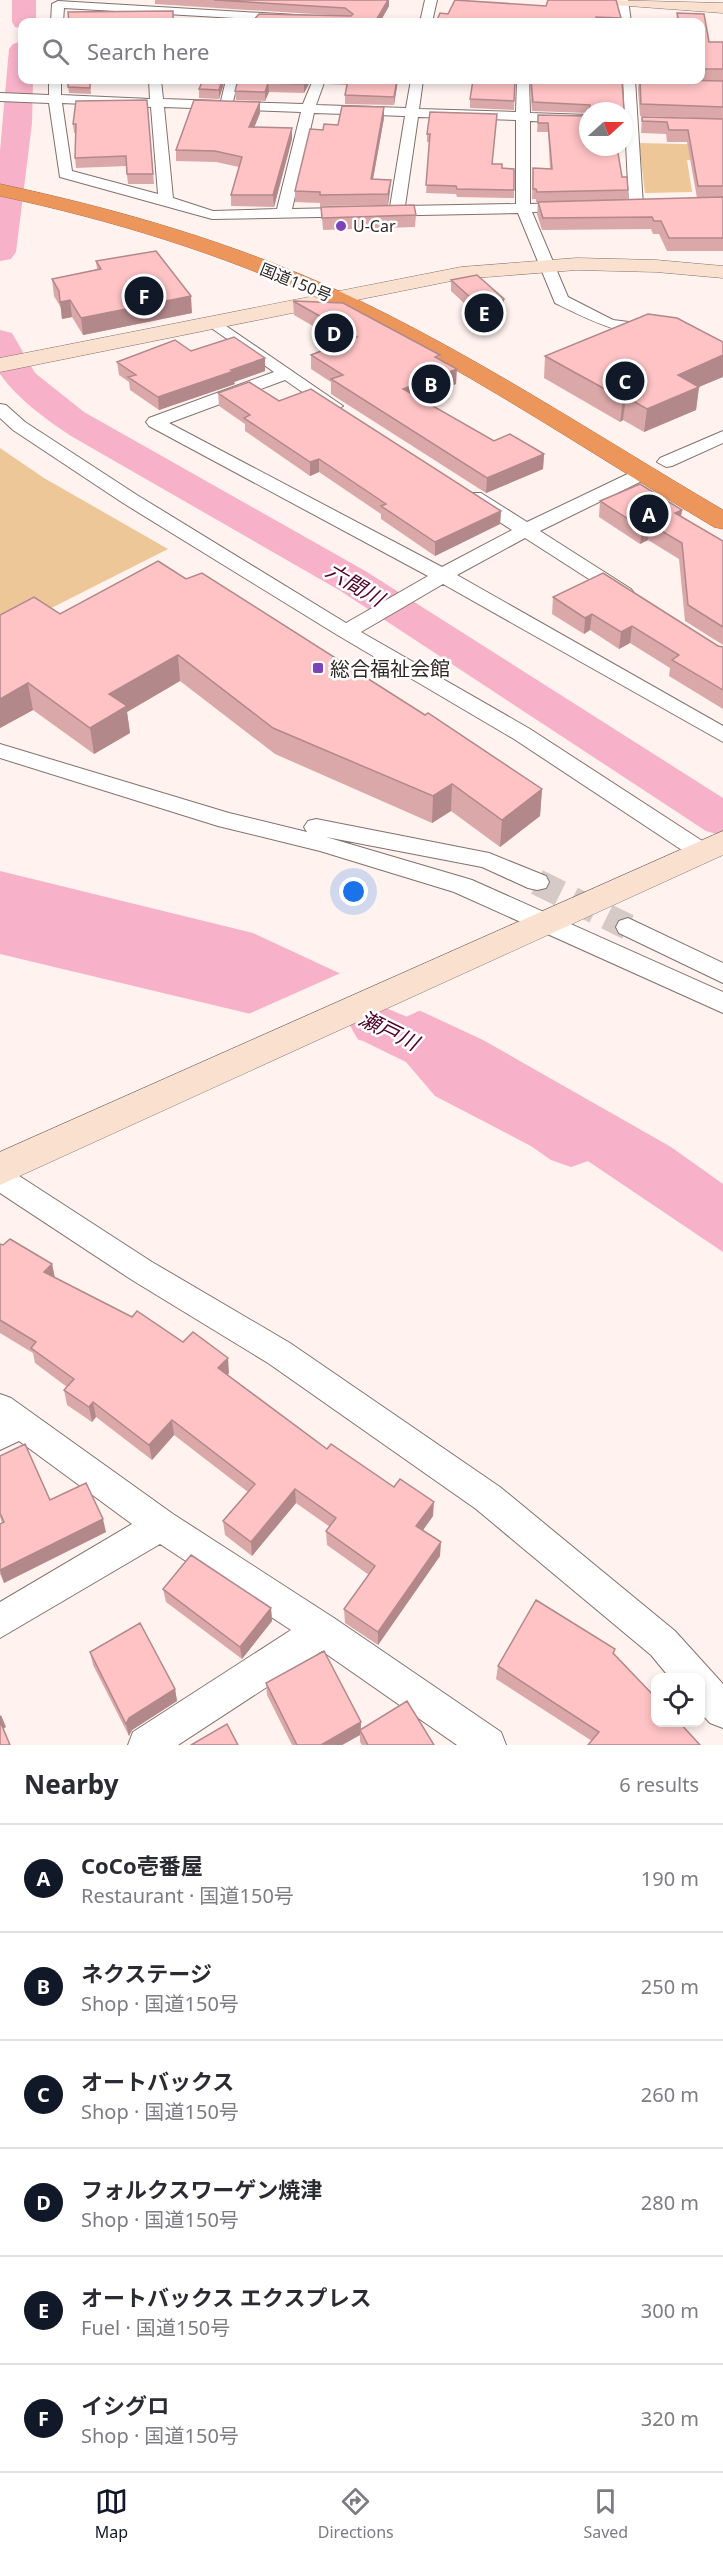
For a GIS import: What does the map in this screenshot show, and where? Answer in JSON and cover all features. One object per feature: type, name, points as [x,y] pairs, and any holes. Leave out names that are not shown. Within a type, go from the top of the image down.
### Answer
[{"type":"highway","name":"国道150号","points":[[0,179],[167,233],[334,297],[463,365],[723,521]]},
{"type":"highway","name":"国道150号","points":[[0,190],[41,193],[220,237],[362,292],[496,362],[723,496]]},
{"type":"street","points":[[427,18],[432,0]]},
{"type":"street","points":[[615,0],[723,8]]},
{"type":"street","points":[[622,0],[625,18]]},
{"type":"street","points":[[57,18],[58,4],[153,4],[241,18]]},
{"type":"street","points":[[53,84],[48,98],[65,174],[166,200],[212,215],[591,207]]},
{"type":"street","points":[[155,84],[166,200]]},
{"type":"street","points":[[226,106],[231,84]]},
{"type":"street","points":[[283,214],[308,109],[317,84]]},
{"type":"street","points":[[397,210],[416,84]]},
{"type":"street","points":[[523,84],[521,116],[523,208],[544,265],[561,300],[609,324],[666,332]]},
{"type":"street","points":[[632,102],[633,84]]},
{"type":"street","points":[[0,97],[579,119]]},
{"type":"street","points":[[633,142],[636,206]]},
{"type":"street","points":[[0,366],[461,273],[544,265],[619,264],[723,272]]},
{"type":"street","points":[[213,322],[284,374],[344,413]]},
{"type":"street","points":[[284,374],[155,422],[433,580],[723,735]]},
{"type":"street","points":[[0,409],[19,426],[130,499],[351,629],[712,847]]},
{"type":"street","points":[[666,462],[723,436]]},
{"type":"street","points":[[351,629],[525,529],[642,474]]},
{"type":"street","points":[[454,484],[644,606]]},
{"type":"street","points":[[0,751],[463,886],[539,925],[723,1003]]},
{"type":"street","points":[[266,830],[313,827],[469,856],[489,861],[537,882]]},
{"type":"street","points":[[1,1172],[712,847]]},
{"type":"street","points":[[628,927],[723,974]]},
{"type":"street","points":[[1,1172],[142,1271],[279,1353],[488,1498],[663,1643],[690,1673]]},
{"type":"street","points":[[7,1422],[322,1630],[488,1745]]},
{"type":"street","points":[[0,1621],[161,1525]]},
{"type":"street","points":[[146,1745],[322,1630]]},
{"type":"street","points":[[705,1690],[723,1710]]},
{"type":"shaded area","points":[[639,143],[723,145],[723,161],[687,160],[692,192],[645,193]]},
{"type":"shaded area","points":[[0,448],[44,478],[168,549],[0,634]]},
{"type":"water","points":[[0,871],[253,933],[483,1040],[671,1147],[723,1184],[723,1252],[435,1058],[0,954]]},
{"type":"pier","points":[[343,972],[423,1009],[352,1042],[244,1016]]},
{"type":"building","points":[[214,0],[388,0],[377,18],[256,18],[259,14],[351,16],[353,14],[345,8]]},
{"type":"building","points":[[455,0],[546,6],[548,0],[616,0],[621,18],[438,18],[440,13],[448,14]]},
{"type":"building","points":[[173,11],[173,18],[69,18],[68,12]]},
{"type":"building","points":[[677,13],[704,14],[705,18],[678,18]]},
{"type":"building","points":[[705,20],[709,42],[723,42],[723,69],[705,69]]},
{"type":"building","points":[[705,81],[723,81],[723,107],[641,104],[640,84],[705,84]]},
{"type":"building","points":[[68,84],[90,84],[90,88],[68,87]]},
{"type":"building","points":[[201,84],[221,84],[219,90],[199,89]]},
{"type":"building","points":[[237,84],[268,84],[265,92],[235,91]]},
{"type":"building","points":[[347,84],[396,84],[394,97],[345,95]]},
{"type":"building","points":[[472,84],[515,84],[514,101],[470,99]]},
{"type":"building","points":[[531,84],[622,84],[623,102],[579,102],[579,104],[533,102]]},
{"type":"building","points":[[147,100],[153,174],[127,174],[126,156],[75,158],[76,124],[73,124],[76,101]]},
{"type":"building","points":[[194,100],[260,102],[249,127],[292,128],[273,195],[231,195],[242,157],[215,151],[176,150]]},
{"type":"building","points":[[342,106],[384,107],[371,179],[391,180],[388,194],[320,195],[320,192],[295,191],[310,129],[323,130],[324,124],[338,125]]},
{"type":"building","points":[[430,112],[497,114],[492,164],[502,164],[502,168],[514,169],[514,190],[457,189],[456,186],[426,185]]},
{"type":"building","points":[[538,115],[579,116],[579,156],[618,156],[622,177],[627,177],[628,190],[537,192],[533,189],[533,168],[552,169],[548,123],[538,123]]},
{"type":"building","points":[[642,117],[723,119],[723,186],[698,186],[688,130],[669,130],[667,122],[642,121]]},
{"type":"building","points":[[723,197],[723,238],[669,238],[661,221],[654,221],[652,217],[543,218],[538,202]]},
{"type":"building","points":[[414,205],[416,215],[322,218],[321,207]]},
{"type":"building","points":[[156,251],[191,296],[81,318],[70,300],[60,302],[59,291],[52,279],[101,269],[96,261]]},
{"type":"building","points":[[477,275],[504,299],[481,307],[451,280]]},
{"type":"building","points":[[293,301],[343,303],[440,355],[435,357],[457,369],[403,389],[494,441],[510,434],[544,454],[487,478],[331,379],[343,375],[311,355],[357,337]]},
{"type":"building","points":[[648,314],[677,318],[723,342],[723,355],[678,375],[699,387],[647,409],[626,397],[623,399],[545,356]]},
{"type":"building","points":[[234,337],[265,358],[158,397],[128,377],[136,375],[117,362],[175,340],[191,351]]},
{"type":"building","points":[[249,382],[279,401],[311,389],[501,511],[435,542],[381,506],[386,504],[319,459],[310,462],[244,418],[250,415],[218,393]]},
{"type":"building","points":[[640,484],[682,510],[675,513],[723,541],[723,627],[688,605],[682,543],[650,524],[642,528],[600,501]]},
{"type":"building","points":[[158,561],[186,579],[202,573],[425,715],[428,713],[542,789],[502,820],[452,784],[433,796],[273,728],[178,655],[109,694],[127,706],[90,728],[28,683],[0,699],[0,615],[34,597],[60,614]]},
{"type":"building","points":[[603,573],[723,647],[723,690],[672,660],[679,655],[632,626],[621,632],[592,614],[585,618],[553,597]]},
{"type":"building","points":[[10,1239],[52,1264],[44,1272],[132,1317],[137,1311],[183,1342],[193,1332],[228,1358],[218,1368],[327,1449],[331,1444],[394,1487],[400,1479],[434,1502],[416,1526],[441,1542],[378,1632],[344,1609],[375,1566],[326,1531],[336,1518],[295,1489],[251,1542],[223,1521],[255,1484],[172,1420],[149,1445],[93,1402],[89,1407],[64,1390],[74,1379],[31,1348],[36,1342],[0,1320],[0,1244],[3,1245]]},
{"type":"building","points":[[25,1444],[50,1500],[86,1483],[103,1519],[0,1570],[0,1524],[4,1522],[0,1513],[0,1456]]},
{"type":"building","points":[[191,1555],[271,1608],[240,1647],[163,1589]]},
{"type":"building","points":[[536,1600],[615,1649],[613,1653],[651,1693],[651,1727],[684,1727],[700,1745],[588,1745],[599,1732],[498,1666]]},
{"type":"building","points":[[140,1623],[175,1689],[129,1718],[126,1724],[90,1652]]},
{"type":"building","points":[[324,1651],[361,1722],[321,1745],[297,1745],[266,1683]]},
{"type":"building","points":[[407,1701],[434,1745],[368,1745],[360,1730]]},
{"type":"building","points":[[0,1721],[10,1745],[0,1745]]},
{"type":"building","points":[[227,1724],[238,1745],[191,1745]]},
{"type":"waterway","name":"六間川","points":[[24,0],[24,18]]},
{"type":"waterway","name":"六間川","points":[[0,252],[18,123],[20,84]]},
{"type":"waterway","name":"六間川","points":[[0,340],[6,355],[23,380],[45,401],[84,428],[353,581],[723,820]]},
{"type":"waterway","name":"瀬戸川","points":[[376,1024],[425,1047],[455,1081],[551,1130],[571,1144]]},
{"type":"tunnel","points":[[537,882],[628,927]]},
{"type":"place","name":"U-Car","points":[[341,226]]},
{"type":"place","name":"イシグロ","points":[[144,296]]},
{"type":"place","name":"オートバックス エクスプレス","points":[[484,313]]},
{"type":"place","name":"フォルクスワーゲン焼津","points":[[334,333]]},
{"type":"place","name":"オートバックス","points":[[625,381]]},
{"type":"place","name":"ネクステージ","points":[[431,384]]},
{"type":"place","name":"CoCo壱番屋","points":[[649,514]]},
{"type":"place","name":"総合福祉会館","points":[[318,668]]}]
